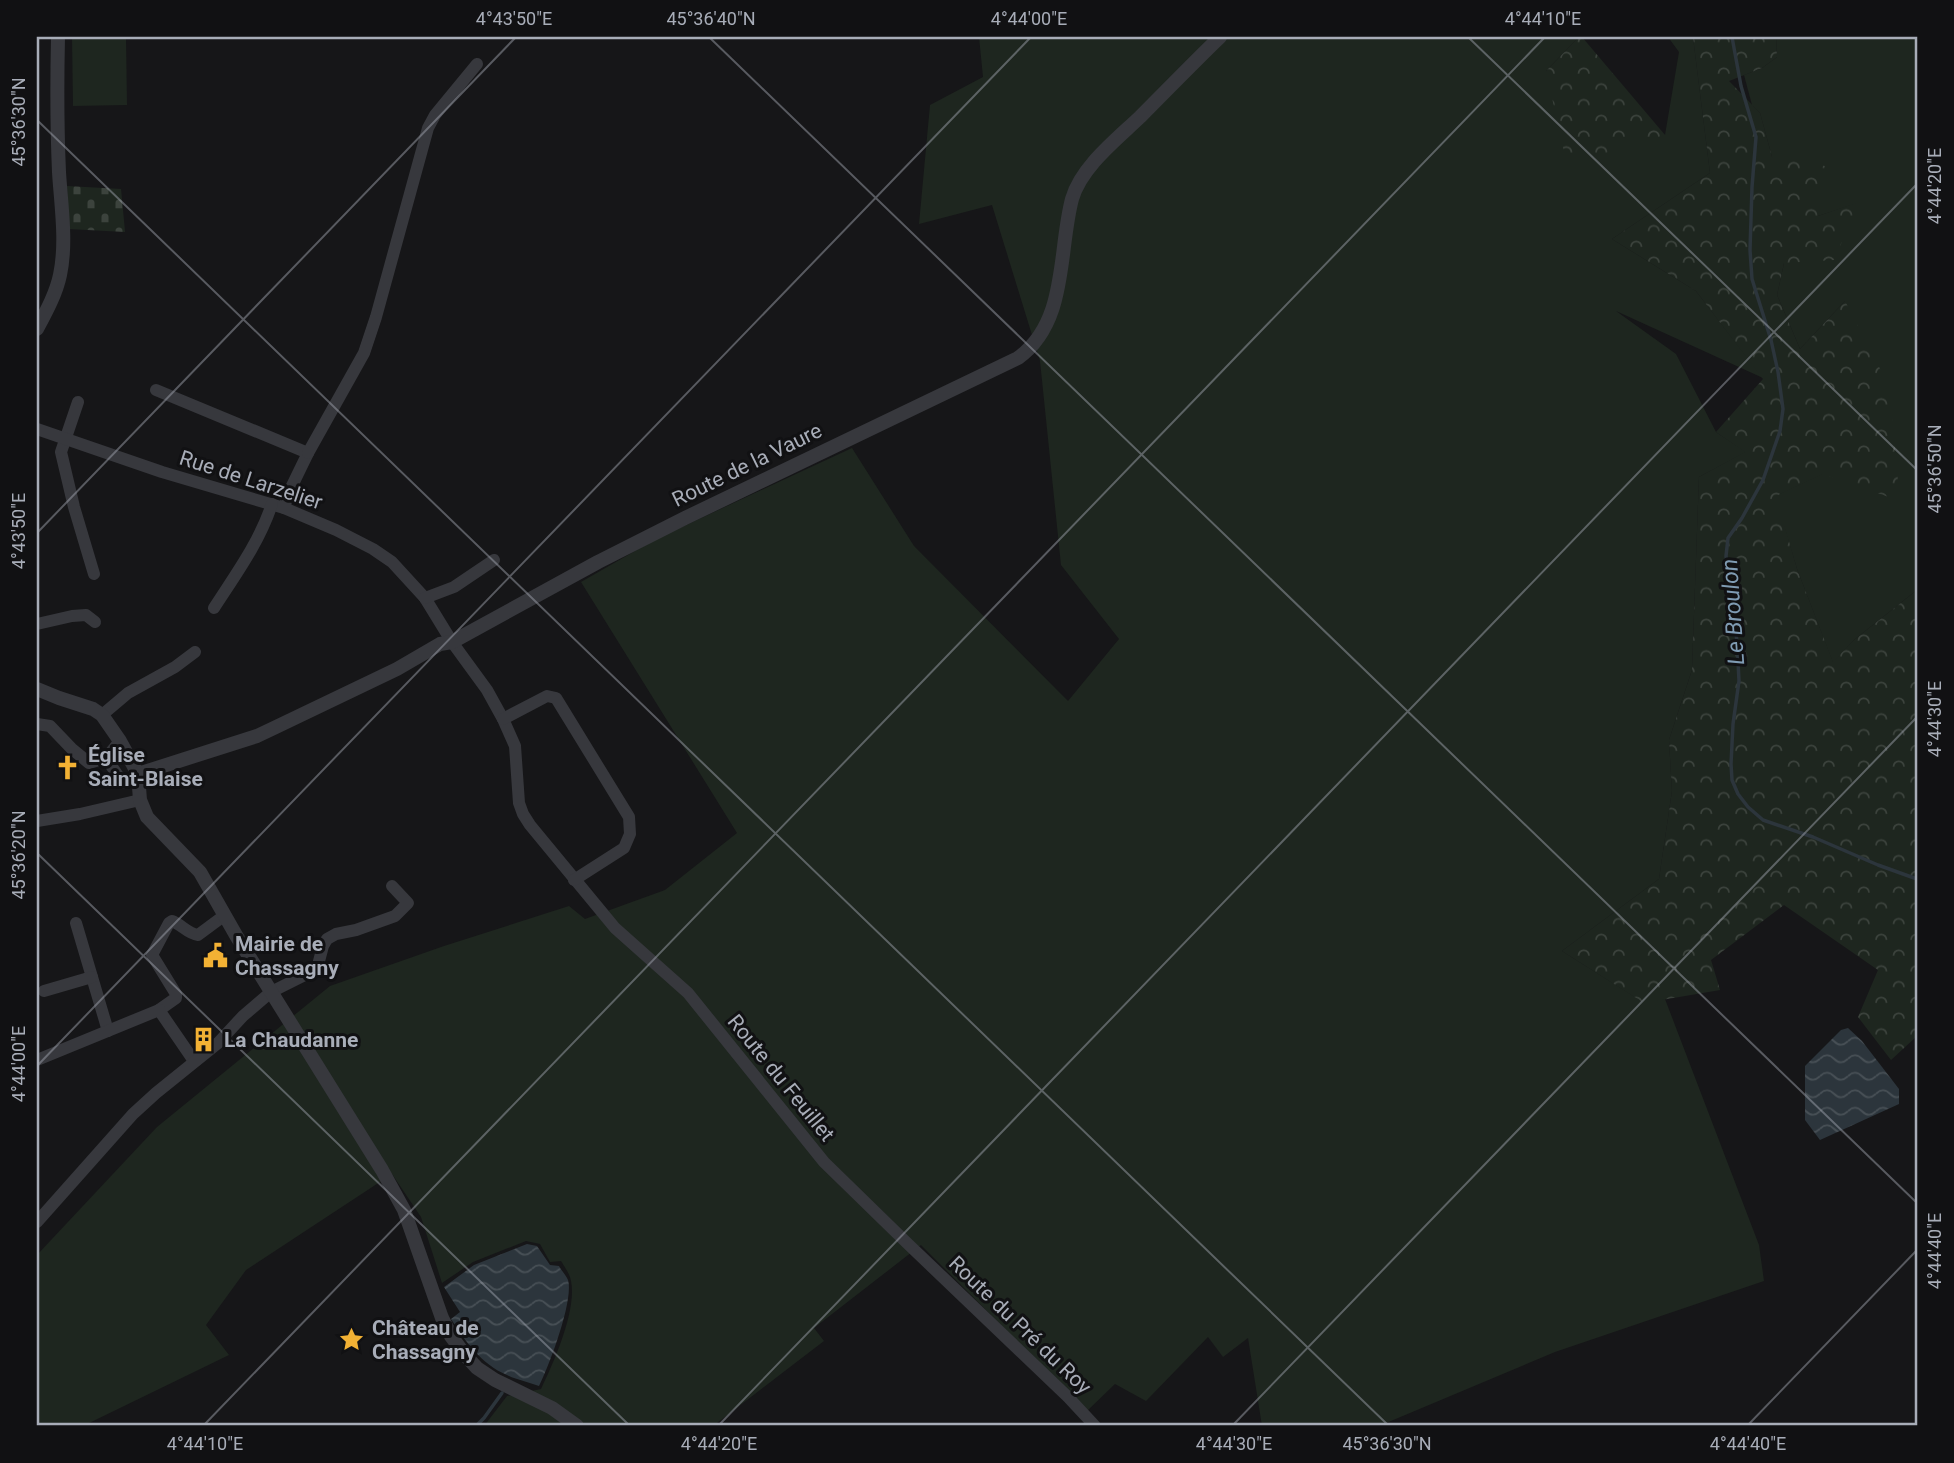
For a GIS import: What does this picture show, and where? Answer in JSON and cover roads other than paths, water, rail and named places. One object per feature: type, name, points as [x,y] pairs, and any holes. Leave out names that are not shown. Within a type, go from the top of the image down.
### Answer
[{"type":"street","points":[[37,330],[54,293],[62,262],[57,131],[58,37]]},
{"type":"street","name":"Route de la Vaure","points":[[138,774],[257,736],[397,669],[440,645],[452,642],[660,531],[992,371],[1028,351],[1038,339],[1054,307],[1073,197],[1088,168],[1220,37]]},
{"type":"street","points":[[214,608],[289,492],[364,353],[428,128],[435,115],[477,64]]},
{"type":"street","points":[[156,390],[308,453]]},
{"type":"street","points":[[78,402],[61,452],[94,574]]},
{"type":"street","name":"Rue de Larzelier","points":[[37,429],[162,472],[278,506],[317,521],[373,549],[392,562],[425,598],[452,642],[487,690],[503,719]]},
{"type":"street","points":[[425,598],[454,587],[494,560]]},
{"type":"street","points":[[37,624],[72,615],[86,615],[95,622]]},
{"type":"street","points":[[102,715],[128,694],[195,652]]},
{"type":"street","points":[[37,689],[83,705],[102,715],[120,741],[138,774],[140,800],[147,817],[197,867],[382,1170],[404,1210],[434,1300],[465,1355],[477,1368],[495,1380],[552,1408],[577,1426]]},
{"type":"street","points":[[503,719],[547,696],[556,698],[629,817],[630,834],[624,848],[574,880]]},
{"type":"street","name":"Route du Feuillet","points":[[503,719],[515,746],[519,803],[523,814],[574,880],[615,928],[688,993],[824,1162],[916,1252]]},
{"type":"street","points":[[37,724],[50,726],[89,763],[106,758],[120,741]]},
{"type":"street","points":[[106,758],[122,783]]},
{"type":"street","points":[[37,821],[140,800]]},
{"type":"street","points":[[37,1222],[133,1114],[218,1043],[243,1016],[271,992],[313,971],[318,965],[327,939],[395,916],[408,903],[392,886]]},
{"type":"street","points":[[37,1060],[159,1010],[176,998],[152,956],[169,923],[176,922],[198,935],[225,915]]},
{"type":"street","points":[[76,923],[108,1031]]},
{"type":"street","points":[[44,991],[92,978]]},
{"type":"street","points":[[159,1010],[194,1061]]},
{"type":"street","name":"Route du Pré du Roy","points":[[916,1252],[1095,1426]]},
{"type":"water","points":[[1848,1028],[1862,1041],[1899,1089],[1899,1104],[1820,1140],[1805,1120],[1805,1066],[1841,1030]]},
{"type":"water","points":[[527,1244],[537,1246],[550,1265],[559,1266],[568,1280],[569,1289],[559,1333],[539,1386],[498,1370],[475,1352],[451,1319],[460,1312],[444,1287],[474,1265]]},
{"type":"waterway","name":"Le Broulon","points":[[1732,37],[1741,86],[1756,137],[1750,250],[1752,279],[1771,340],[1783,409],[1780,431],[1763,480],[1728,538],[1726,556],[1739,681],[1733,724],[1732,780],[1748,807],[1763,820],[1917,879]]},
{"type":"waterway","points":[[476,1426],[502,1393]]},
{"type":"place","name":"Église Saint-Blaise","points":[[68,767]]},
{"type":"place","name":"Mairie de Chassagny","points":[[215,956]]},
{"type":"place","name":"La Chaudanne","points":[[204,1040]]},
{"type":"place","name":"Château de Chassagny","points":[[352,1340]]}]
